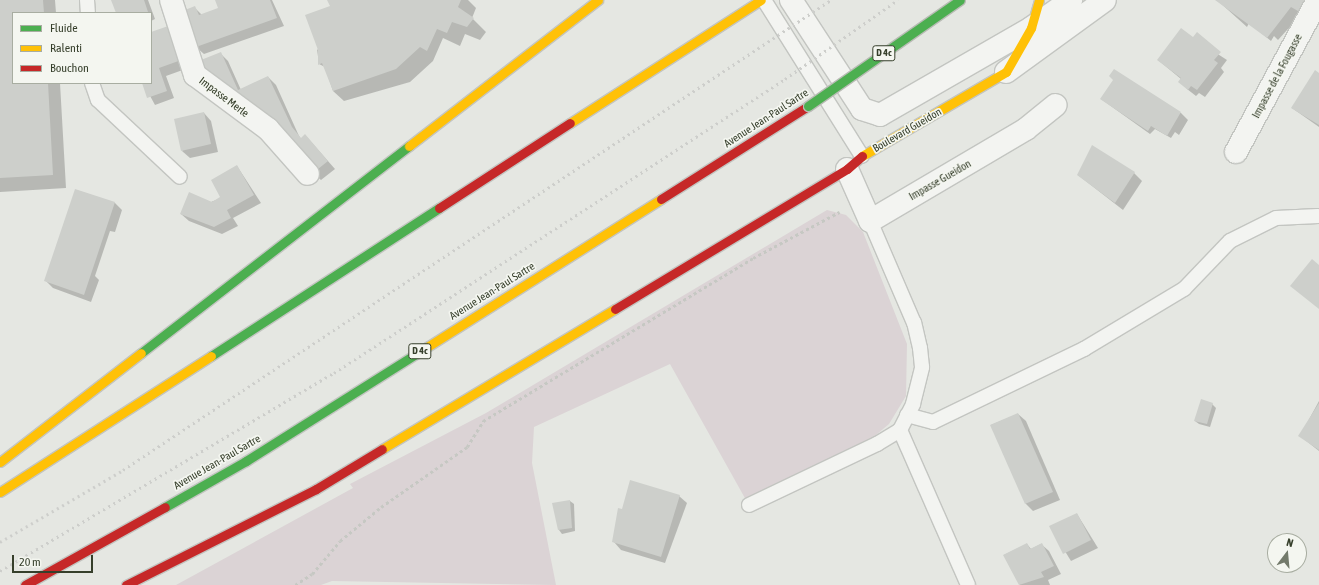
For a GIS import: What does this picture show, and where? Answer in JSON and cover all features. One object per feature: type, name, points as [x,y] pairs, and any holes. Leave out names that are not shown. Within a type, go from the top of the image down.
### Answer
[{"type":"main road","points":[[0,462],[590,3],[598,0]]},
{"type":"main road","points":[[0,492],[762,0]]},
{"type":"main road","name":"Avenue Jean-Paul Sartre","points":[[25,585],[246,461],[808,106],[960,0]]},
{"type":"main road","points":[[1006,72],[1031,28],[1039,0]]},
{"type":"main road","name":"Boulevard Gueidon","points":[[855,163],[1006,72]]},
{"type":"main road","points":[[126,585],[316,489],[855,163]]},
{"type":"street","name":"Impasse Merle","points":[[171,0],[195,75],[268,129],[308,174]]},
{"type":"street","points":[[791,0],[862,110],[880,115],[1031,28],[1071,0]]},
{"type":"street","name":"Boulevard Gueidon","points":[[1006,72],[1105,0]]},
{"type":"street","name":"Impasse de la Fougasse","points":[[1236,152],[1318,0]]},
{"type":"street","name":"Impasse Gueidon","points":[[870,221],[1026,129],[1056,105]]},
{"type":"street","points":[[855,163],[870,221]]},
{"type":"lane","points":[[87,0],[88,12]]},
{"type":"lane","name":"Boulevard Gueidon","points":[[762,0],[855,163]]},
{"type":"lane","points":[[92,84],[98,100],[180,177]]},
{"type":"lane","points":[[907,415],[933,422],[1076,353],[1184,289],[1230,241],[1276,218],[1318,216]]},
{"type":"lane","points":[[749,505],[900,430],[907,415],[918,388],[920,348],[914,323],[870,221]]},
{"type":"lane","points":[[900,430],[968,585]]},
{"type":"path","points":[[295,585],[312,574],[340,541],[381,507],[466,448],[483,421],[753,258],[823,221]]},
{"type":"shaded area","points":[[827,210],[846,215],[863,232],[907,344],[906,396],[889,424],[870,440],[746,500],[670,364],[534,427],[532,463],[556,585],[332,581],[321,585],[176,585],[353,488],[350,484],[486,413]]},
{"type":"building","points":[[0,0],[43,0],[44,12],[12,12],[12,84],[48,84],[53,175],[0,178]]},
{"type":"building","points":[[111,0],[144,0],[148,12],[116,12]]},
{"type":"building","points":[[215,0],[270,0],[277,18],[196,47],[185,10],[195,6],[199,15],[218,8]]},
{"type":"building","points":[[327,0],[461,0],[458,7],[474,18],[467,27],[452,22],[447,33],[437,29],[427,51],[420,47],[396,69],[333,91],[322,63],[318,65],[318,50],[305,15],[330,6]]},
{"type":"building","points":[[1215,0],[1305,0],[1298,11],[1291,7],[1267,38]]},
{"type":"building","points":[[174,24],[184,59],[159,68],[167,91],[147,98],[142,84],[152,84],[152,32]]},
{"type":"building","points":[[1181,28],[1193,37],[1197,32],[1221,52],[1214,60],[1218,63],[1197,90],[1191,86],[1188,90],[1178,82],[1181,78],[1157,60]]},
{"type":"building","points":[[221,52],[238,90],[268,76],[292,127],[301,138],[305,134],[328,161],[313,173],[210,83],[201,60]]},
{"type":"building","points":[[1114,69],[1181,112],[1167,136],[1151,126],[1148,131],[1100,99],[1113,80],[1109,76]]},
{"type":"building","points":[[1315,70],[1319,73],[1319,125],[1291,108]]},
{"type":"building","points":[[204,112],[211,144],[181,151],[174,119]]},
{"type":"building","points":[[1092,145],[1135,172],[1115,203],[1077,175]]},
{"type":"building","points":[[237,165],[254,195],[227,210],[231,218],[214,227],[180,214],[189,192],[212,202],[220,197],[211,180]]},
{"type":"building","points":[[75,189],[115,202],[84,295],[44,281]]},
{"type":"building","points":[[1312,259],[1319,265],[1319,309],[1290,286]]},
{"type":"building","points":[[1201,399],[1213,403],[1207,424],[1194,421]]},
{"type":"building","points":[[1319,403],[1319,450],[1298,436]]},
{"type":"building","points":[[1018,413],[1053,492],[1025,504],[990,425]]},
{"type":"building","points":[[630,480],[680,495],[661,557],[612,542],[618,508],[622,509]]},
{"type":"building","points":[[570,500],[572,528],[558,530],[552,503]]},
{"type":"building","points":[[1077,513],[1091,540],[1063,554],[1049,526]]},
{"type":"building","points":[[1027,543],[1030,549],[1042,543],[1054,566],[1041,572],[1044,577],[1019,585],[1003,555]]},
{"type":"railway","points":[[0,542],[123,470],[831,0]]},
{"type":"railway","points":[[0,571],[334,373],[785,79],[898,0]]},
{"type":"traffic: fast","points":[[808,106],[960,0]]},
{"type":"traffic: fast","points":[[141,353],[409,146]]},
{"type":"traffic: fast","points":[[211,356],[439,208]]},
{"type":"traffic: fast","points":[[165,507],[246,461],[427,347]]},
{"type":"traffic: slow","points":[[409,146],[598,0]]},
{"type":"traffic: slow","points":[[570,123],[761,0]]},
{"type":"traffic: slow","points":[[862,156],[1006,72],[1031,28],[1039,0]]},
{"type":"traffic: slow","points":[[427,347],[661,199]]},
{"type":"traffic: slow","points":[[382,449],[615,309]]},
{"type":"traffic: slow","points":[[0,462],[141,353]]},
{"type":"traffic: slow","points":[[0,492],[211,356]]},
{"type":"traffic: jam","points":[[661,199],[808,106]]},
{"type":"traffic: jam","points":[[439,208],[570,123]]},
{"type":"traffic: jam","points":[[615,309],[847,169],[862,156]]},
{"type":"traffic: jam","points":[[126,585],[316,489],[382,449]]},
{"type":"traffic: jam","points":[[25,585],[165,507]]}]
